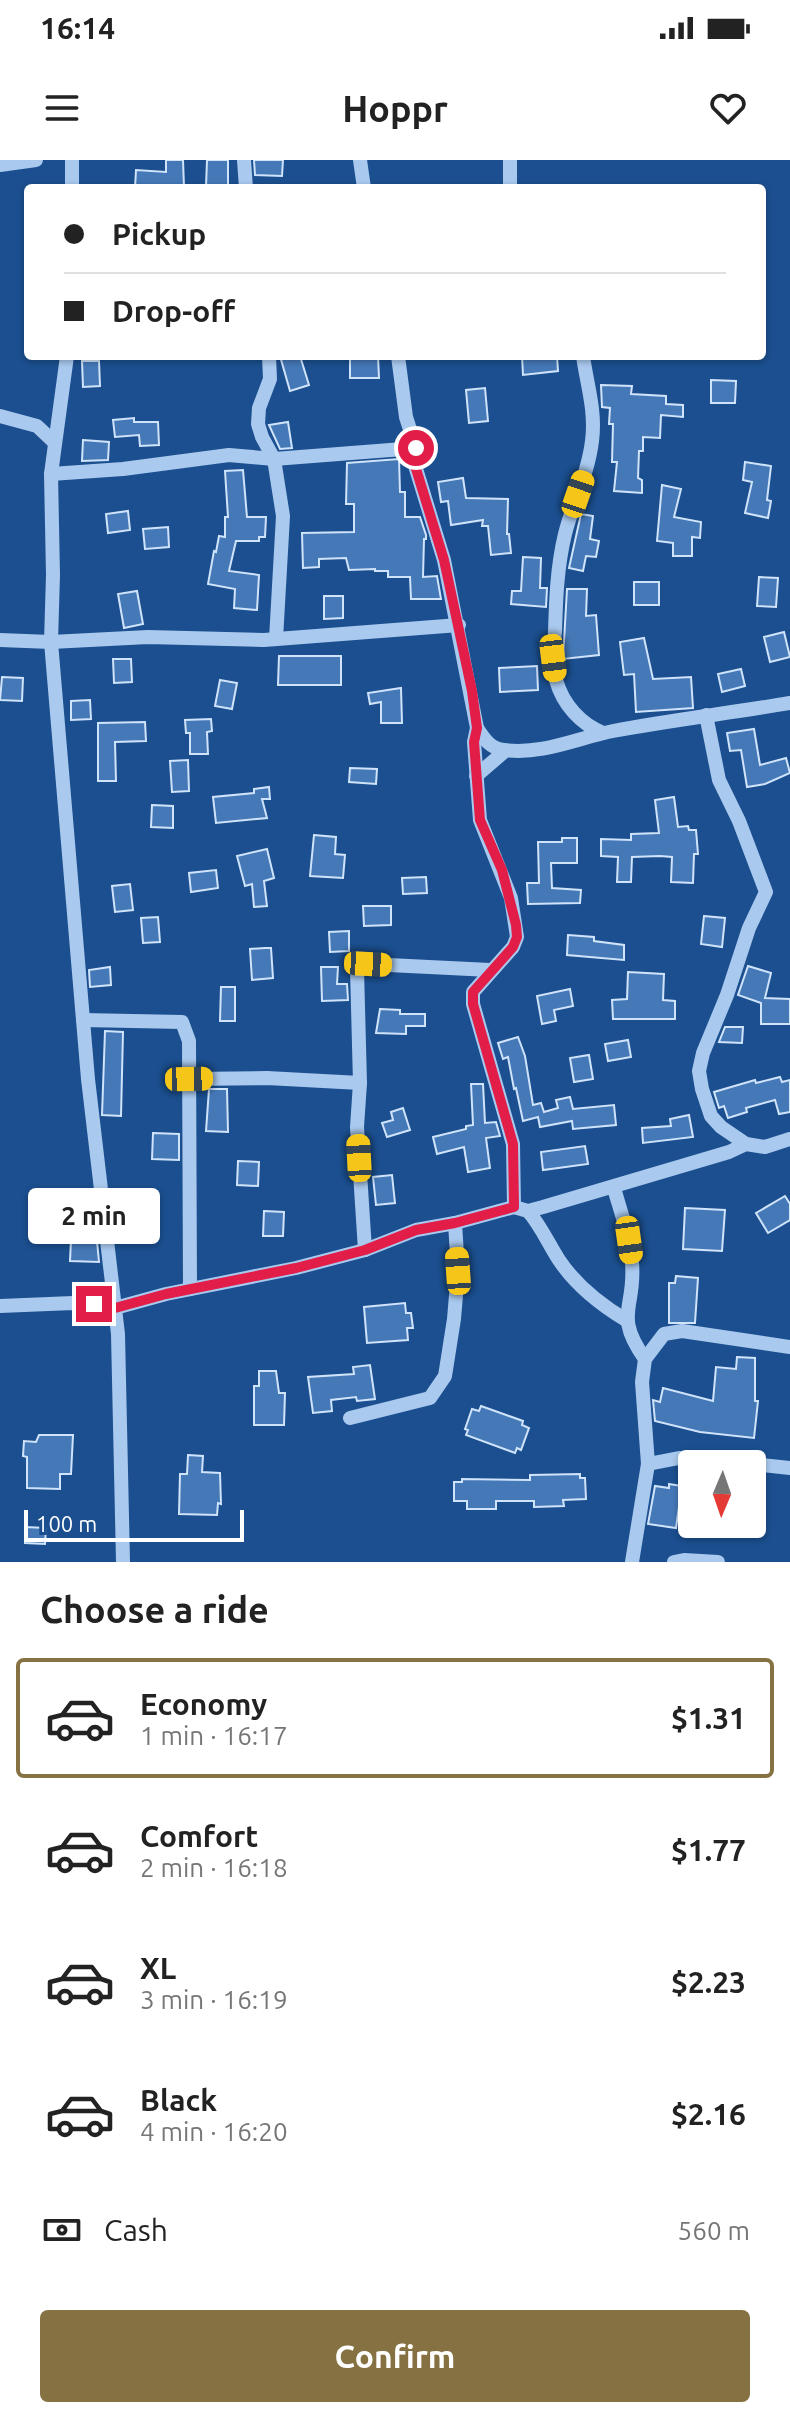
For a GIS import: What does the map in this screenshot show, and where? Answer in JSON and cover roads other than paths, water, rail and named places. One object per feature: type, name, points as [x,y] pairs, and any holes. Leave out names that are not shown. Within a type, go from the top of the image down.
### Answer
[{"type":"street","points":[[0,165],[36,160]]},
{"type":"street","points":[[72,160],[72,184]]},
{"type":"street","points":[[244,160],[246,184]]},
{"type":"street","points":[[360,160],[363,184]]},
{"type":"street","points":[[510,160],[510,184]]},
{"type":"street","points":[[66,360],[51,474],[51,642],[83,1020],[115,1308],[121,1387],[123,1562]]},
{"type":"street","points":[[269,360],[270,379],[259,408],[258,424],[274,459],[283,516],[276,639]]},
{"type":"street","points":[[399,360],[406,417],[416,448],[413,459],[444,560],[477,728],[485,741],[505,751],[534,751],[603,733],[790,703]]},
{"type":"street","points":[[584,360],[593,402],[593,437],[588,466],[565,533],[560,559],[553,658],[556,680],[567,702],[587,726],[603,733]]},
{"type":"street","points":[[0,416],[37,426],[55,443]]},
{"type":"street","points":[[51,474],[229,455],[274,459],[416,448]]},
{"type":"street","points":[[0,640],[51,642],[148,637],[276,639],[459,625]]},
{"type":"street","points":[[706,715],[719,780],[739,821],[766,892],[749,928],[727,995],[703,1053],[699,1071],[702,1089],[711,1116],[746,1144],[765,1147],[790,1139]]},
{"type":"street","points":[[477,728],[474,742],[480,820],[502,870],[517,937],[513,947],[473,992],[473,1004],[513,1144],[521,1209],[540,1225],[560,1262],[602,1305],[626,1320]]},
{"type":"street","points":[[476,776],[505,751]]},
{"type":"street","points":[[365,1250],[357,1127],[360,1083],[357,969],[361,965],[490,970]]},
{"type":"street","points":[[83,1020],[182,1022],[189,1041],[190,1289]]},
{"type":"street","points":[[189,1079],[267,1078],[360,1083]]},
{"type":"street","points":[[0,1306],[73,1303],[115,1308],[296,1268],[365,1250],[416,1230],[614,1188],[746,1144]]},
{"type":"street","points":[[614,1188],[633,1266],[626,1320],[631,1341],[645,1359]]},
{"type":"street","points":[[350,1418],[430,1398],[445,1376],[458,1271],[455,1223]]},
{"type":"street","points":[[632,1562],[648,1464],[642,1382],[645,1359],[664,1334],[682,1331],[790,1347]]},
{"type":"street","points":[[648,1464],[678,1458]]},
{"type":"street","points":[[766,1465],[790,1468]]},
{"type":"street","points":[[674,1562],[718,1562]]}]
